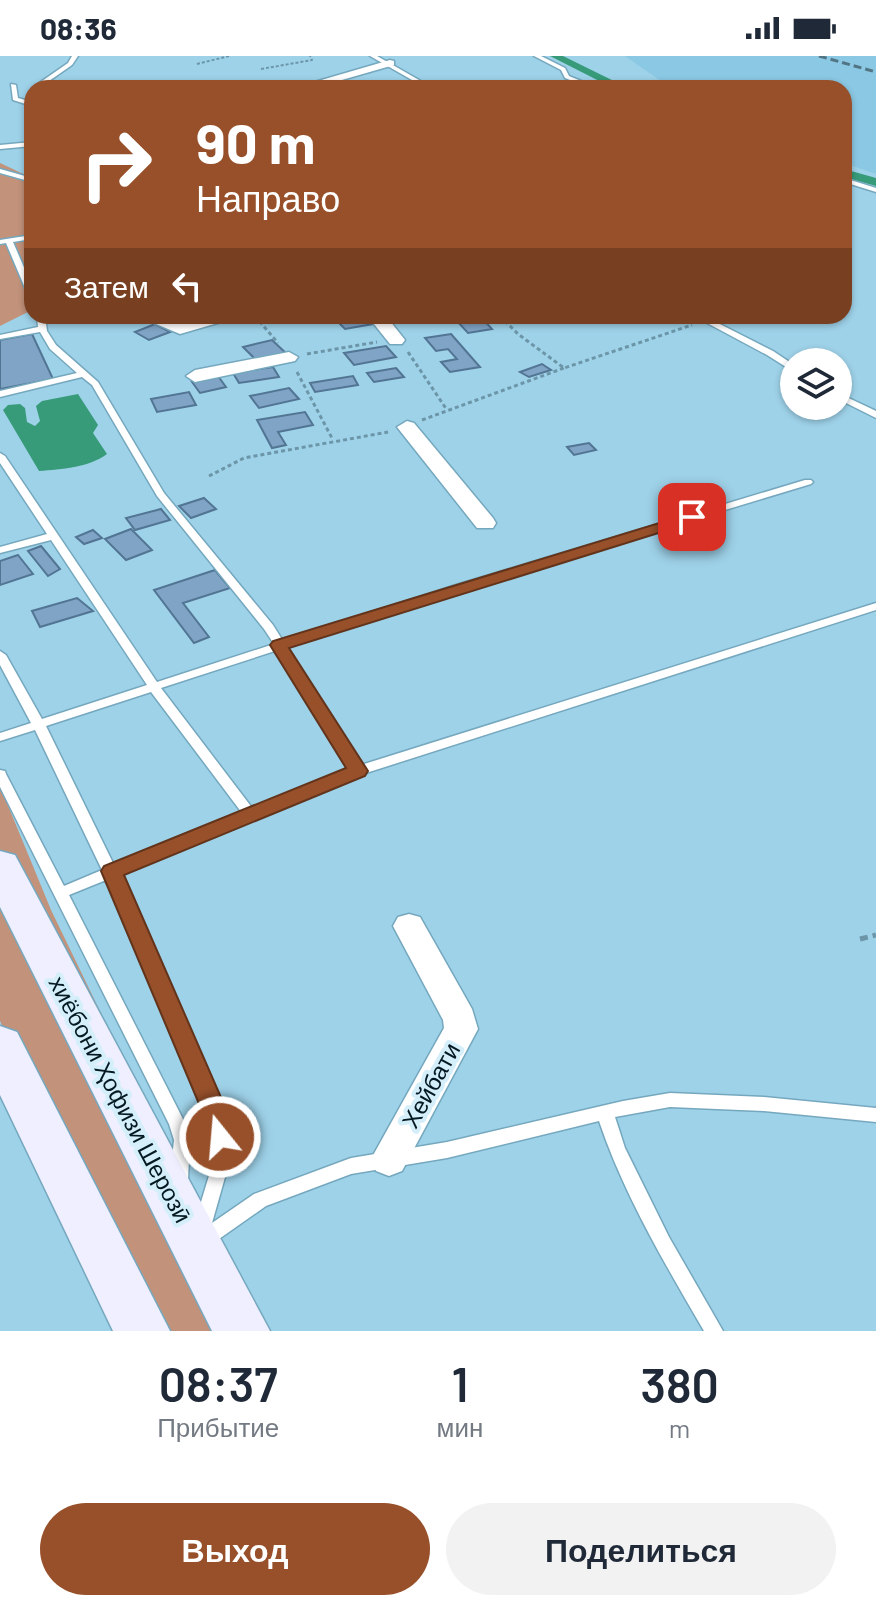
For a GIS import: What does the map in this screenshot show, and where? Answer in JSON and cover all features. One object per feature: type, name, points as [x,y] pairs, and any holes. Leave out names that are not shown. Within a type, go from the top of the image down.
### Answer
[{"type":"main road","name":"хиёбони Ҳофизи Шерозӣ","points":[[0,866],[242,1331]]},
{"type":"main road","points":[[0,1046],[142,1331]]},
{"type":"street","points":[[329,80],[390,63]]},
{"type":"street","points":[[167,324],[180,329],[196,324]]},
{"type":"street","points":[[383,324],[396,340]]},
{"type":"street","points":[[195,376],[289,357]]},
{"type":"street","points":[[407,427],[485,523]]},
{"type":"street","name":"Хейбати","points":[[389,1159],[461,1029],[460,1019],[409,926]]},
{"type":"lane","points":[[49,80],[70,64],[75,56]]},
{"type":"lane","points":[[373,56],[417,80]]},
{"type":"lane","points":[[537,56],[563,69],[567,77],[575,80]]},
{"type":"lane","points":[[13,85],[15,99],[24,102]]},
{"type":"lane","points":[[0,147],[24,145]]},
{"type":"lane","points":[[0,171],[24,178]]},
{"type":"lane","points":[[852,182],[876,190]]},
{"type":"lane","points":[[24,238],[4,242],[24,280]]},
{"type":"lane","points":[[42,324],[53,347],[95,384],[160,494],[269,627],[358,771]]},
{"type":"lane","points":[[713,324],[780,360]]},
{"type":"lane","points":[[0,337],[43,329]]},
{"type":"lane","points":[[0,394],[83,374]]},
{"type":"lane","points":[[852,403],[876,415]]},
{"type":"lane","points":[[0,456],[154,687],[249,813]]},
{"type":"lane","points":[[0,737],[460,587],[808,482]]},
{"type":"lane","points":[[0,550],[53,536]]},
{"type":"lane","points":[[60,893],[249,813],[358,771],[876,606]]},
{"type":"lane","points":[[0,655],[40,723],[112,871],[217,1118],[223,1156],[197,1244]]},
{"type":"lane","points":[[0,774],[177,1123],[182,1140],[182,1165],[175,1202]]},
{"type":"lane","points":[[197,1244],[260,1200],[351,1166],[447,1150],[670,1100],[764,1104],[876,1115]]},
{"type":"lane","points":[[605,1113],[617,1149],[663,1243],[714,1331]]},
{"type":"path","points":[[197,64],[229,56]]},
{"type":"path","points":[[261,69],[312,60],[310,56]]},
{"type":"path","points":[[262,324],[289,357],[333,440]]},
{"type":"path","points":[[508,324],[564,368],[685,324]]},
{"type":"path","points":[[289,357],[396,340],[401,342],[447,410]]},
{"type":"path","points":[[860,939],[876,935]]},
{"type":"shaded area","points":[[625,56],[876,56],[876,174],[852,166],[852,80],[660,80]]},
{"type":"shaded area","points":[[0,163],[24,174],[24,314],[0,326]]},
{"type":"shaded area","points":[[78,394],[98,425],[93,433],[107,454],[83,465],[39,471],[3,410],[8,405],[20,404],[25,408],[27,422],[35,426],[40,421],[36,406],[42,401]]},
{"type":"shaded area","points":[[0,786],[51,910],[255,1331],[143,1331],[0,1021]]},
{"type":"building","points":[[155,324],[170,332],[149,340],[135,332]]},
{"type":"building","points":[[340,324],[373,324],[345,329]]},
{"type":"building","points":[[460,324],[487,324],[492,329],[468,333]]},
{"type":"building","points":[[32,334],[53,379],[0,389],[0,340]]},
{"type":"building","points":[[451,334],[480,367],[450,372],[441,362],[457,359],[448,349],[436,351],[425,338]]},
{"type":"building","points":[[272,340],[289,356],[256,360],[243,347]]},
{"type":"building","points":[[386,346],[396,357],[354,365],[344,353]]},
{"type":"building","points":[[542,364],[551,370],[529,377],[520,372]]},
{"type":"building","points":[[273,367],[279,377],[239,383],[233,373]]},
{"type":"building","points":[[396,368],[404,377],[374,382],[367,373]]},
{"type":"building","points":[[218,376],[226,387],[200,393],[192,382]]},
{"type":"building","points":[[353,376],[358,385],[315,392],[310,383]]},
{"type":"building","points":[[289,388],[299,399],[259,408],[250,396]]},
{"type":"building","points":[[189,392],[196,405],[157,412],[151,399]]},
{"type":"building","points":[[305,412],[313,425],[278,432],[286,445],[272,448],[257,420]]},
{"type":"building","points":[[589,443],[596,450],[574,455],[567,447]]},
{"type":"building","points":[[204,498],[216,509],[191,518],[179,506]]},
{"type":"building","points":[[161,509],[170,520],[135,530],[126,518]]},
{"type":"building","points":[[131,529],[152,550],[126,560],[105,539]]},
{"type":"building","points":[[93,530],[102,538],[84,544],[76,537]]},
{"type":"building","points":[[41,546],[60,569],[48,576],[28,551]]},
{"type":"building","points":[[18,555],[33,574],[0,585],[0,561]]},
{"type":"building","points":[[215,570],[230,588],[183,603],[209,637],[194,643],[154,590]]},
{"type":"building","points":[[77,598],[93,611],[40,627],[32,611]]},
{"type":"waterway","points":[[555,56],[605,80]]},
{"type":"waterway","points":[[852,175],[876,182]]},
{"type":"railway","points":[[819,56],[876,72]]},
{"type":"route","points":[[220,1137],[217,1118],[112,871],[358,771],[279,645],[692,517]]}]
